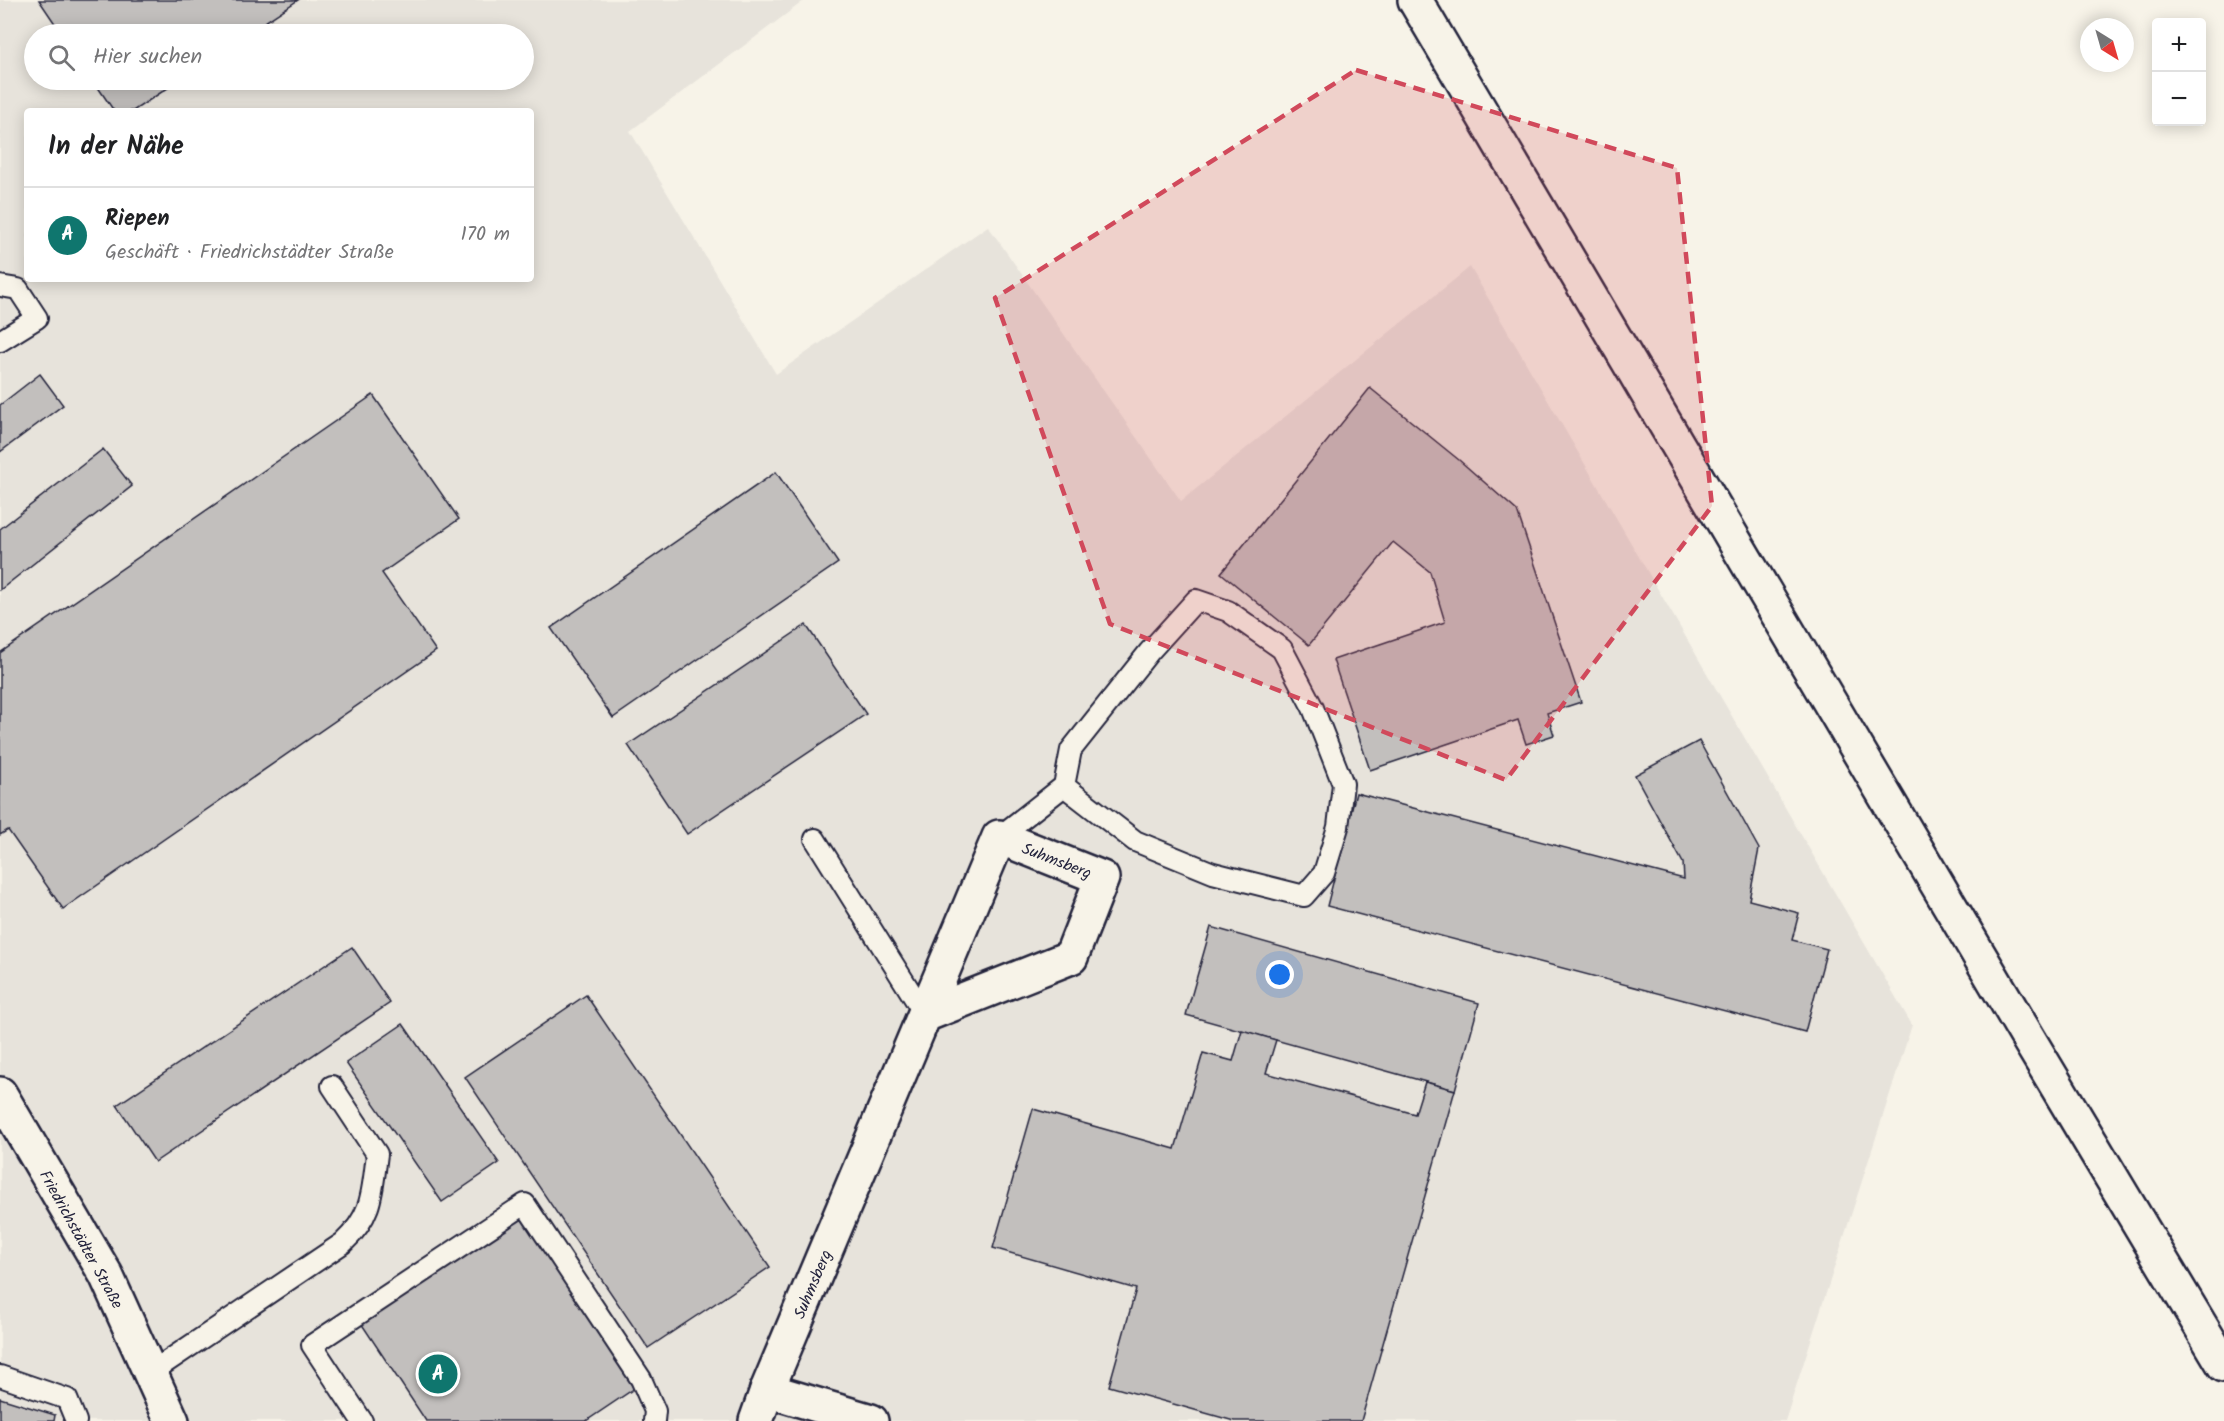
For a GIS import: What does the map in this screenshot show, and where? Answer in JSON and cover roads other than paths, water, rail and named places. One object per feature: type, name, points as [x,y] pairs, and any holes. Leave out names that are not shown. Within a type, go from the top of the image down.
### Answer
[{"type":"main road","points":[[1415,0],[2031,1043],[2224,1365]]},
{"type":"main road","name":"Suhmsberg","points":[[756,1421],[999,837],[1102,878],[1071,957],[925,1015]]},
{"type":"main road","name":"Friedrichstädter Straße","points":[[0,1094],[106,1275],[172,1421]]},
{"type":"main road","points":[[767,1390],[871,1421]]},
{"type":"lane","points":[[0,341],[37,318],[9,288]]},
{"type":"lane","points":[[999,837],[1064,786],[1071,750],[1149,652],[1196,600],[1227,611],[1282,649],[1313,708],[1342,784],[1338,827],[1324,873],[1304,896],[1213,873],[1135,841],[1064,786]]},
{"type":"lane","points":[[815,839],[925,1015]]},
{"type":"lane","points":[[150,1373],[343,1243],[358,1230],[369,1209],[377,1154],[332,1086]]},
{"type":"lane","points":[[362,1421],[312,1345],[525,1204],[641,1379],[655,1411],[654,1421]]},
{"type":"lane","points":[[0,1376],[67,1399],[76,1421]]},
{"type":"place","name":"Riepen","points":[[438,1374]]}]
